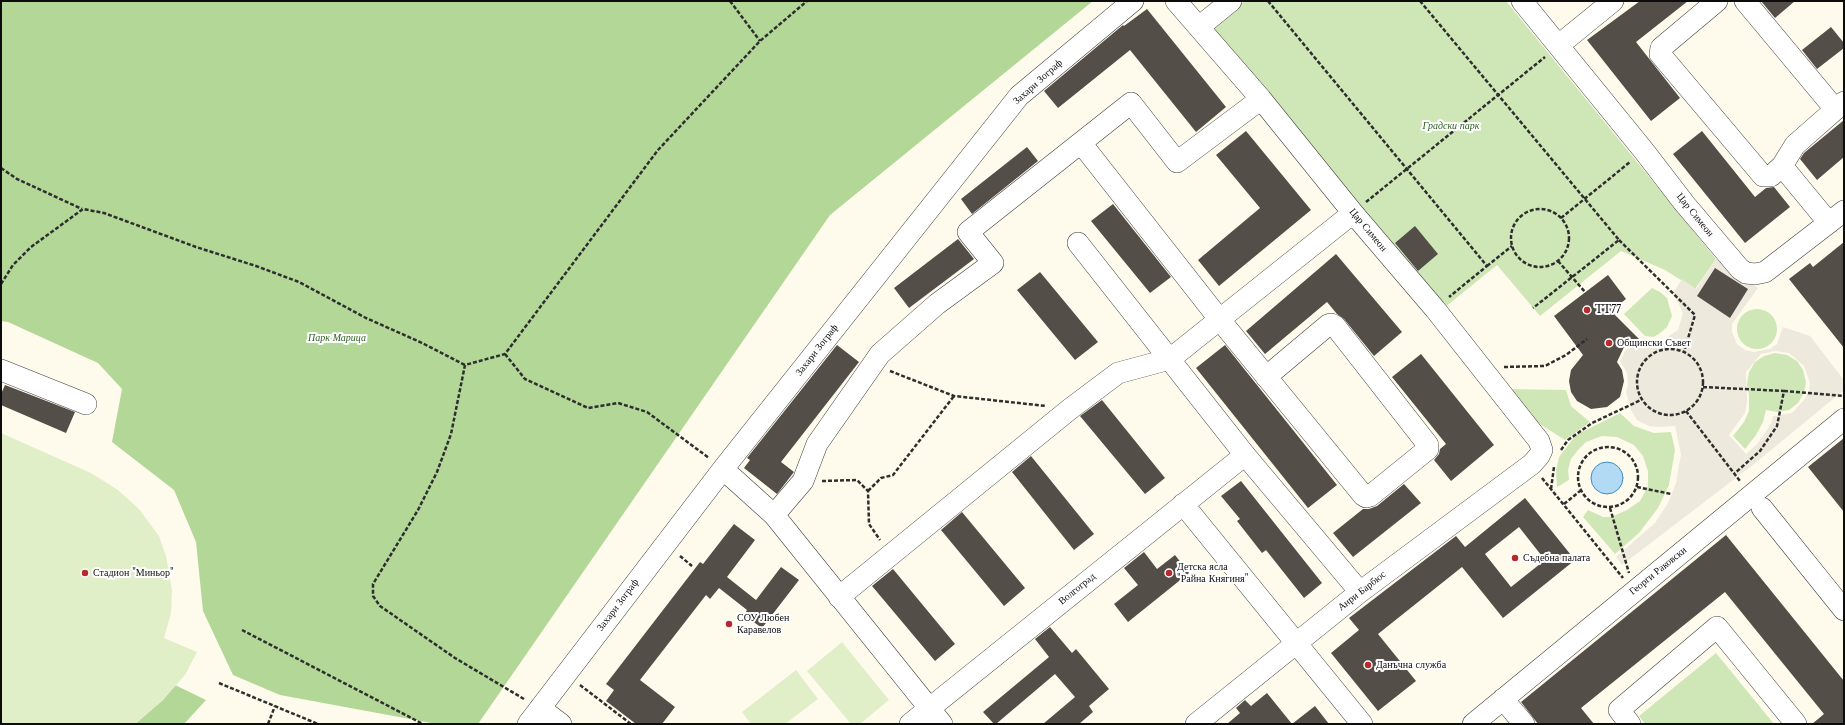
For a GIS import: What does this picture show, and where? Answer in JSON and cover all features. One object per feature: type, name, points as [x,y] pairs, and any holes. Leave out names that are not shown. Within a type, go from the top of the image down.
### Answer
[{"type":"street","name":"Захари Зограф","points":[[534,716],[723,469],[1019,96],[1133,1]]},
{"type":"street","name":"Цар Симеон","points":[[1176,1],[1262,99],[1353,213],[1435,309],[1539,441],[1542,450],[1532,464]]},
{"type":"street","points":[[1199,27],[1231,1]]},
{"type":"street","name":"Цар Симеон","points":[[1522,1],[1644,151],[1684,203],[1740,269],[1746,273],[1755,274],[1765,272],[1836,217]]},
{"type":"street","points":[[1559,46],[1613,1]]},
{"type":"street","points":[[1717,1],[1661,48],[1660,54],[1763,176],[1771,176],[1782,166],[1795,145],[1839,106],[1745,1]]},
{"type":"street","points":[[774,515],[804,481],[817,444],[880,354],[937,304],[993,263],[968,232],[1132,103],[1177,162],[1262,99]]},
{"type":"street","points":[[1081,143],[1220,320],[1266,377],[1366,497],[1370,496],[1428,449],[1428,445],[1335,326],[1331,324],[1266,377]]},
{"type":"street","points":[[1782,166],[1836,217]]},
{"type":"street","points":[[839,597],[1070,409],[1118,373],[1170,358],[1220,320],[1353,213]]},
{"type":"street","points":[[1078,243],[1245,454],[1360,592]]},
{"type":"street","points":[[1,370],[86,404]]},
{"type":"street","name":"Георги Раковски","points":[[1472,724],[1634,591],[1757,501],[1844,419]]},
{"type":"street","name":"Волгоград","points":[[910,724],[1245,454]]},
{"type":"street","name":"Анри Барбюс","points":[[1196,724],[1360,592],[1532,464]]},
{"type":"street","points":[[723,469],[774,515],[839,597],[930,707],[942,724]]},
{"type":"street","points":[[1757,501],[1844,610]]},
{"type":"street","points":[[1183,504],[1362,724]]},
{"type":"street","points":[[1630,724],[1619,710],[1717,627],[1796,724]]},
{"type":"street","points":[[1504,699],[1524,724]]},
{"type":"street","points":[[534,716],[561,724]]},
{"type":"path","points":[[730,1],[760,41]]},
{"type":"path","points":[[1,168],[17,179],[83,209],[104,214],[300,282],[366,318],[420,342],[465,365],[505,354],[658,150],[760,41],[807,1]]},
{"type":"path","points":[[1268,1],[1487,266]]},
{"type":"path","points":[[1420,1],[1619,240],[1695,315],[1684,352]]},
{"type":"path","points":[[1353,213],[1559,46]]},
{"type":"path","points":[[1560,218],[1644,151]]},
{"type":"path","points":[[1,284],[13,264],[31,247],[83,209]]},
{"type":"path","points":[[1541,209],[1552,212],[1560,218],[1567,228],[1568,240],[1566,251],[1558,261],[1548,266],[1536,267],[1526,263],[1517,256],[1512,246],[1511,235],[1514,225],[1521,216],[1530,211],[1541,209]]},
{"type":"path","points":[[1533,308],[1619,240]]},
{"type":"path","points":[[1435,309],[1512,246]]},
{"type":"path","points":[[1558,261],[1585,292]]},
{"type":"path","points":[[1482,368],[1545,366],[1566,355],[1587,339]]},
{"type":"path","points":[[1674,348],[1684,352],[1693,358],[1699,366],[1703,377],[1703,387],[1700,397],[1686,412],[1666,416],[1656,413],[1648,408],[1641,400],[1637,390],[1636,379],[1639,369],[1644,360],[1653,353],[1663,349],[1674,348]]},
{"type":"path","points":[[505,354],[525,379],[588,408],[618,403],[647,412],[723,469]]},
{"type":"path","points":[[873,364],[954,396],[1070,409]]},
{"type":"path","points":[[465,365],[451,434],[437,472],[418,510],[373,584],[373,596],[380,606],[455,658],[534,716]]},
{"type":"path","points":[[1703,387],[1844,396]]},
{"type":"path","points":[[1735,474],[1760,451],[1777,426],[1784,391]]},
{"type":"path","points":[[868,491],[881,478],[893,475],[954,396]]},
{"type":"path","points":[[1557,455],[1568,440],[1592,423],[1641,400]]},
{"type":"path","points":[[1686,412],[1757,501]]},
{"type":"path","points":[[1606,446],[1618,448],[1628,454],[1635,463],[1638,475],[1637,487],[1631,497],[1621,505],[1610,508],[1598,506],[1588,500],[1580,491],[1577,479],[1579,467],[1585,457],[1594,450],[1606,446]]},
{"type":"path","points":[[1551,489],[1555,462]]},
{"type":"path","points":[[1532,464],[1634,591]]},
{"type":"path","points":[[804,481],[857,480],[868,491],[869,524],[890,556]]},
{"type":"path","points":[[1637,487],[1671,494]]},
{"type":"path","points":[[1564,504],[1580,491]]},
{"type":"path","points":[[1610,508],[1634,591]]},
{"type":"path","points":[[242,630],[423,724]]},
{"type":"path","points":[[566,674],[630,724]]},
{"type":"path","points":[[219,684],[318,724]]},
{"type":"path","points":[[268,724],[275,706]]},
{"type":"green space","name":"Парк Марица","points":[[1,1],[1093,1],[830,215],[478,724],[437,724],[280,695],[233,675],[203,611],[196,542],[174,490],[112,442],[122,389],[98,363],[8,322],[1,321]]},
{"type":"green space","name":"Градски парк","points":[[1245,1],[1506,1],[1716,259],[1695,289],[1665,270],[1621,251],[1540,316],[1497,265],[1444,308],[1212,28]]},
{"type":"green space","points":[[1652,288],[1667,298],[1672,316],[1667,327],[1653,337],[1645,336],[1624,314]]},
{"type":"green space","points":[[1761,309],[1768,312],[1774,318],[1777,329],[1776,337],[1768,346],[1761,349],[1753,349],[1746,346],[1738,337],[1737,325],[1740,318],[1749,310]]},
{"type":"green space","points":[[1775,353],[1787,355],[1797,361],[1803,370],[1806,382],[1804,393],[1798,403],[1789,410],[1777,412],[1766,410],[1763,422],[1756,435],[1745,449],[1733,436],[1744,422],[1749,411],[1747,384],[1749,372],[1755,362],[1764,356]]},
{"type":"green space","points":[[1508,389],[1566,390],[1571,406],[1590,422],[1565,440],[1532,419]]},
{"type":"green space","points":[[1620,413],[1634,426],[1654,433],[1671,432],[1675,450],[1669,485],[1658,508],[1639,533],[1615,554],[1583,517],[1588,510],[1603,517],[1611,517],[1627,510],[1640,501],[1648,486],[1648,471],[1643,456],[1634,445],[1617,437],[1602,436],[1586,442],[1578,450],[1571,459],[1568,470],[1569,480],[1557,487],[1556,471],[1559,457],[1576,435]]},
{"type":"green space","name":"Стадион \"Миньор\"","points":[[1,433],[91,473],[118,490],[139,509],[159,536],[166,556],[172,590],[171,613],[164,638],[197,652],[185,675],[163,700],[135,724],[1,724]]},
{"type":"green space","points":[[842,642],[889,700],[860,724],[851,724],[807,671]]},
{"type":"green space","points":[[1716,653],[1774,724],[1645,724],[1639,716]]},
{"type":"green space","points":[[796,670],[818,699],[785,724],[751,724],[742,712]]},
{"type":"green space","points":[[175,685],[206,700],[184,724],[135,724],[163,700]]},
{"type":"shaded area","points":[[1716,259],[1758,288],[1732,324],[1732,332],[1737,344],[1745,350],[1754,352],[1770,349],[1777,344],[1783,327],[1810,336],[1844,380],[1844,390],[1754,464],[1622,565],[1616,557],[1655,523],[1668,503],[1676,483],[1681,454],[1675,426],[1649,426],[1637,420],[1631,410],[1626,392],[1628,385],[1627,373],[1620,361],[1625,351],[1636,343],[1644,340],[1658,343],[1678,330],[1683,313],[1673,293],[1682,279],[1696,289]],"holes":[[[1775,351],[1789,353],[1804,366],[1810,383],[1809,391],[1804,400],[1792,413],[1773,416],[1771,424],[1758,443],[1746,454],[1729,435],[1745,413],[1747,402],[1746,372],[1761,354]]]},
{"type":"water","points":[[1604,462],[1610,462],[1620,469],[1623,478],[1622,484],[1616,491],[1610,494],[1604,494],[1594,487],[1591,481],[1591,475],[1598,465]]},
{"type":"building","points":[[1640,1],[1688,1],[1636,42],[1680,98],[1651,121],[1587,40]]},
{"type":"building","points":[[1761,1],[1795,1],[1775,18]]},
{"type":"building","points":[[1147,9],[1226,107],[1196,132],[1130,50],[1058,108],[1044,91],[1123,25],[1124,26]]},
{"type":"building","points":[[1831,27],[1844,43],[1844,48],[1817,69],[1802,50]]},
{"type":"building","points":[[1844,120],[1844,157],[1817,180],[1800,159],[1804,153]]},
{"type":"building","points":[[1246,131],[1311,210],[1219,286],[1198,260],[1260,208],[1216,155]]},
{"type":"building","points":[[1702,131],[1755,197],[1766,188],[1774,187],[1790,207],[1745,243],[1673,154]]},
{"type":"building","points":[[1027,147],[1038,161],[972,214],[961,199]]},
{"type":"building","points":[[1113,204],[1171,277],[1150,293],[1091,221]]},
{"type":"building","points":[[1415,226],[1438,254],[1418,271],[1395,243]]},
{"type":"building","points":[[958,239],[974,259],[909,308],[894,288]]},
{"type":"building","points":[[1844,242],[1844,348],[1789,279],[1810,263],[1813,267]]},
{"type":"building","points":[[1336,254],[1402,332],[1374,356],[1344,319],[1337,314],[1327,302],[1265,354],[1246,331]]},
{"type":"building","points":[[1715,268],[1748,289],[1730,318],[1697,296]]},
{"type":"building","points":[[1040,272],[1098,342],[1075,360],[1017,290]]},
{"type":"building","name":"Общински Съвет","points":[[1608,275],[1626,299],[1611,311],[1639,339],[1624,347],[1617,362],[1622,370],[1624,381],[1620,397],[1607,407],[1591,409],[1577,401],[1571,392],[1569,381],[1571,370],[1583,355],[1554,316]]},
{"type":"building","points":[[837,345],[859,362],[781,462],[794,472],[777,494],[744,468],[750,460],[747,458]]},
{"type":"building","points":[[1225,345],[1337,485],[1308,508],[1196,368]]},
{"type":"building","points":[[1421,354],[1494,445],[1451,481],[1434,460],[1439,454],[1440,449],[1446,444],[1392,377]]},
{"type":"building","points":[[5,385],[75,412],[66,433],[1,405],[1,394]]},
{"type":"building","points":[[1102,400],[1165,478],[1145,494],[1080,416]]},
{"type":"building","points":[[1844,438],[1844,512],[1808,467]]},
{"type":"building","points":[[1031,456],[1094,534],[1074,550],[1012,472]]},
{"type":"building","points":[[1241,481],[1322,583],[1304,598],[1266,550],[1262,553],[1237,521],[1240,519],[1221,496]]},
{"type":"building","points":[[1404,484],[1421,503],[1353,557],[1333,533],[1363,509],[1369,509],[1377,506]]},
{"type":"building","points":[[1525,498],[1575,560],[1503,618],[1462,567],[1378,634],[1416,681],[1378,711],[1331,653],[1359,630],[1349,618],[1456,536],[1465,547]],"holes":[[[1519,527],[1545,560],[1511,587],[1485,554]]]},
{"type":"building","points":[[962,512],[1025,588],[1004,606],[941,530]]},
{"type":"building","points":[[734,524],[755,540],[727,577],[756,600],[781,567],[799,580],[762,628],[744,615],[747,610],[719,588],[710,599],[706,595],[640,680],[675,707],[662,724],[636,724],[606,701],[614,690],[606,684],[700,562],[703,564]]},
{"type":"building","points":[[1726,535],[1844,681],[1844,724],[1812,724],[1824,714],[1725,592],[1581,708],[1594,724],[1538,724],[1521,702]]},
{"type":"building","points":[[1144,552],[1157,569],[1175,555],[1189,573],[1128,622],[1114,604],[1138,585],[1124,568]]},
{"type":"building","points":[[893,569],[955,644],[935,661],[872,586]]},
{"type":"building","points":[[1050,627],[1072,653],[1076,649],[1109,689],[1089,706],[1093,712],[1079,724],[1043,724],[1075,697],[1055,674],[996,724],[994,724],[983,712],[1049,657],[1035,639]]},
{"type":"building","points":[[1267,693],[1292,724],[1227,724],[1240,713],[1236,708],[1245,700],[1251,706]]},
{"type":"building","points":[[1315,706],[1329,724],[1292,724]]},
{"type":"place","name":"TT77","points":[[1587,310]]},
{"type":"place","name":"Общински Съвет","points":[[1609,343]]},
{"type":"place","name":"Съдебна палата","points":[[1515,558]]},
{"type":"place","name":"Стадион \"Миньор\"","points":[[85,573]]},
{"type":"place","name":"Детска ясла \"Райна Княгиня\"","points":[[1169,573]]},
{"type":"place","name":"СОУ Любен Каравелов","points":[[729,624]]},
{"type":"place","name":"Данъчна служба","points":[[1368,665]]}]
